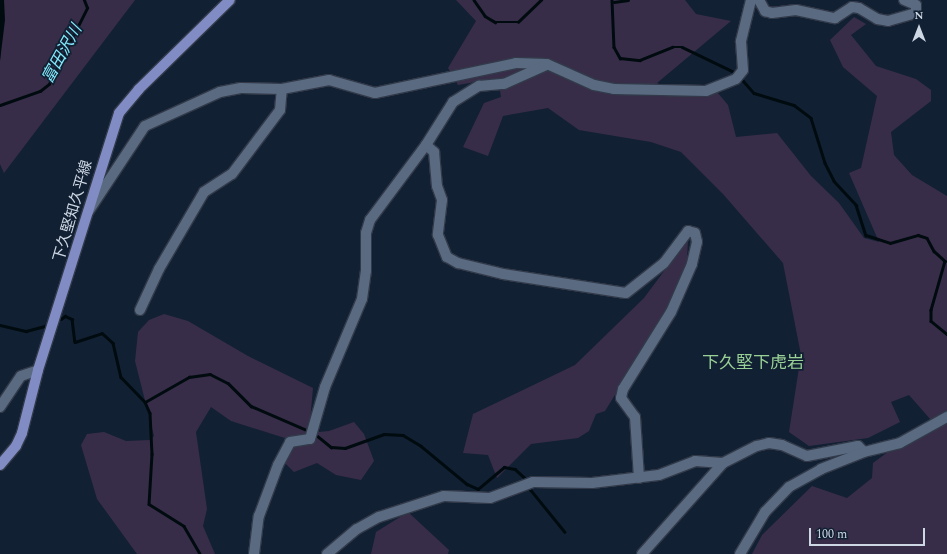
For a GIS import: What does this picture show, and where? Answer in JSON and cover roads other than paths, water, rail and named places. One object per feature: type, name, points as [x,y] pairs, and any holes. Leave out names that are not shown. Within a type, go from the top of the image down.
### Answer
[{"type":"main road","name":"下久堅知久平線","points":[[0,465],[16,446],[22,433],[38,370],[53,331],[86,213],[120,113],[139,88],[230,0]]},
{"type":"street","points":[[86,213],[95,206],[102,187],[145,126],[220,92],[241,88],[282,88],[329,80],[375,93],[516,63],[547,64],[594,85],[614,89],[706,91],[739,75],[742,41],[751,0]]},
{"type":"street","points":[[760,0],[766,11],[772,12],[796,10],[835,18],[852,7],[859,8],[877,19],[888,21],[916,12],[916,5],[904,0]]},
{"type":"street","points":[[254,554],[259,516],[283,454],[290,442],[295,439],[306,441],[312,433],[325,387],[362,299],[368,225],[426,145],[447,109],[464,93],[479,86],[504,84],[547,64]]},
{"type":"street","points":[[140,310],[159,269],[204,192],[232,174],[280,110],[282,88]]},
{"type":"street","points":[[426,145],[434,152],[437,186],[442,200],[438,235],[447,257],[458,263],[504,274],[626,293],[664,263],[688,231],[695,233],[697,242],[692,264],[671,312],[623,389],[622,398],[635,418],[639,478]]},
{"type":"street","points":[[0,407],[21,376],[38,370]]},
{"type":"street","points":[[740,554],[765,512],[789,487],[821,469],[864,452],[900,443],[947,417]]},
{"type":"street","points":[[642,554],[723,463],[769,442],[807,456],[858,446],[864,452]]},
{"type":"street","points":[[327,554],[357,529],[379,517],[444,496],[490,498],[532,482],[592,484],[659,475],[695,461],[723,463]]},
{"type":"waterway","name":"富田沢川","points":[[0,105],[40,91],[49,84],[87,8],[84,0]]},
{"type":"waterway","name":"富田沢川","points":[[474,0],[485,16],[495,22],[518,22],[541,0]]},
{"type":"waterway","name":"富田沢川","points":[[612,0],[614,47],[620,58],[640,60],[673,47],[682,47],[736,73]]},
{"type":"waterway","points":[[614,2],[628,0]]},
{"type":"waterway","name":"富田沢川","points":[[740,77],[754,93],[794,105],[811,118],[825,163],[834,181],[856,205],[866,235],[890,243],[918,235],[927,238],[934,251],[945,261],[931,310],[931,321],[947,334]]},
{"type":"waterway","points":[[61,319],[65,316],[72,319],[75,342],[102,333],[113,343],[121,377],[145,402],[150,413],[152,454],[149,504],[184,526],[200,554]]},
{"type":"waterway","points":[[0,325],[26,331],[45,326]]},
{"type":"waterway","points":[[145,402],[189,377],[210,374],[228,383],[251,406],[309,431]]},
{"type":"waterway","points":[[315,434],[331,447],[345,448],[384,434],[403,435],[421,446],[467,484],[478,489],[504,467],[515,469],[524,477]]},
{"type":"waterway","points":[[530,489],[565,532]]},
{"type":"district","name":"下久堅下虎岩","points":[[753,364]]}]
